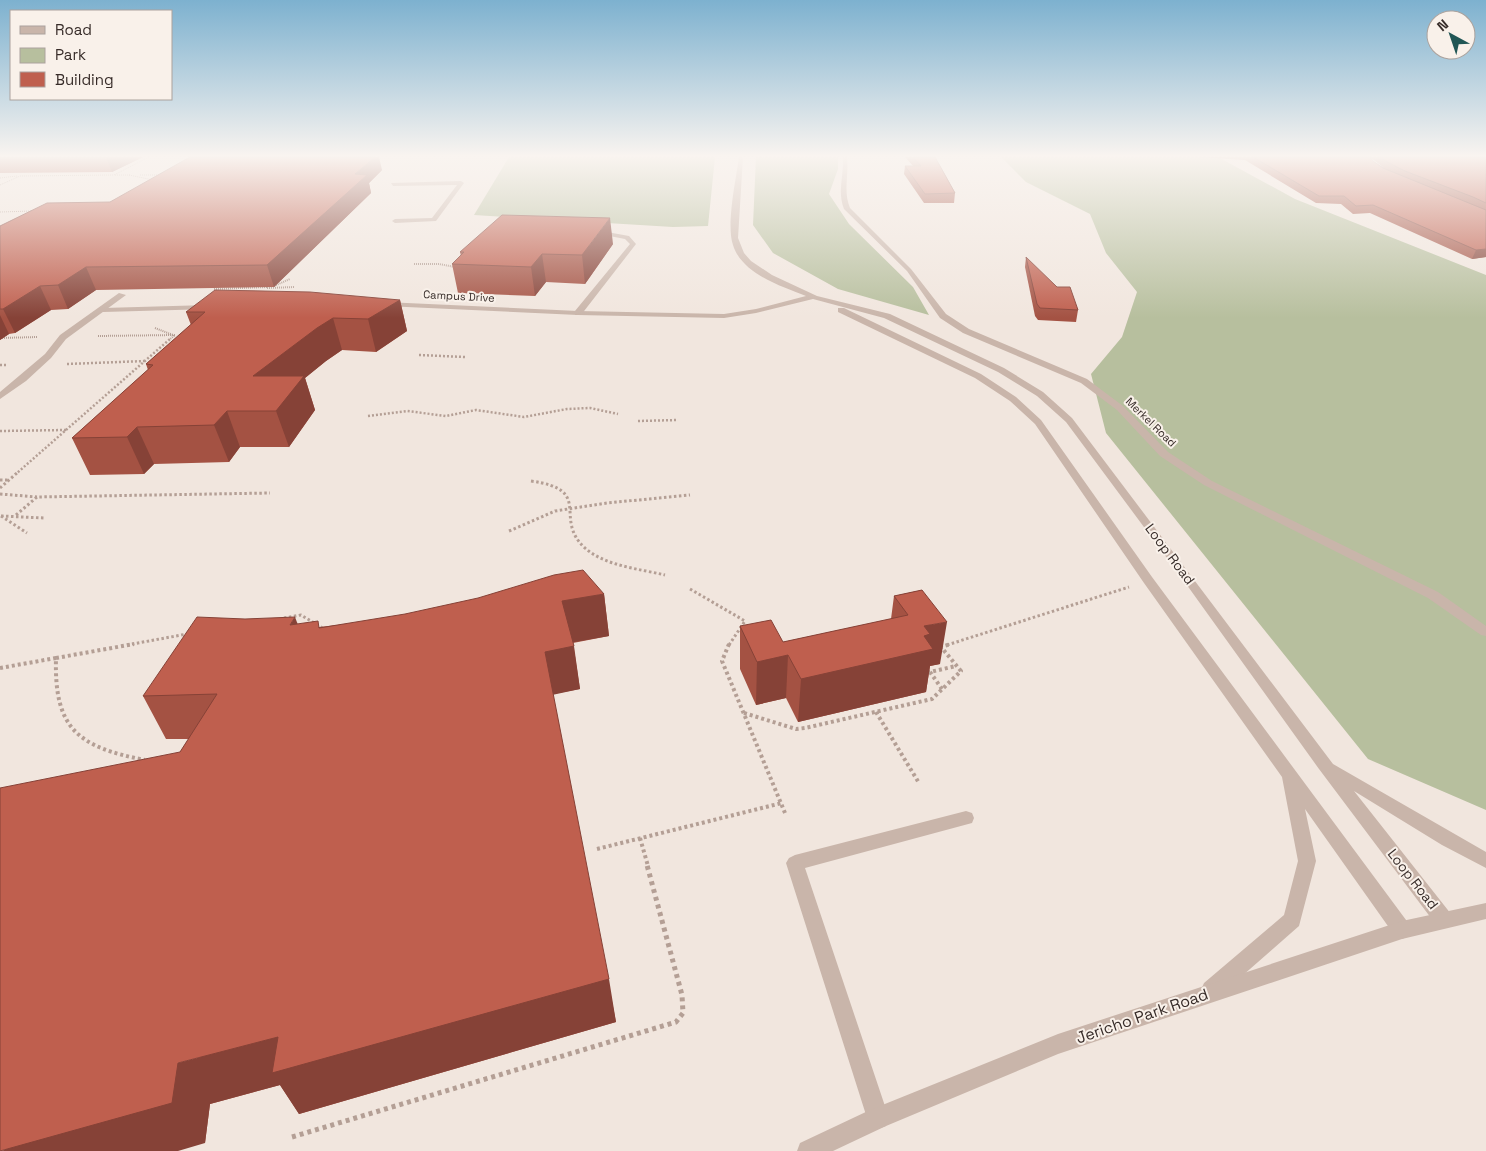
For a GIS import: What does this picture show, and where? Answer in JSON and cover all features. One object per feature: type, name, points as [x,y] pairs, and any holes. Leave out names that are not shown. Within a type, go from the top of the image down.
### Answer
[{"type":"street","points":[[395,221],[434,220],[441,211]]},
{"type":"street","name":"Loop Road","points":[[737,211],[736,244],[741,255],[750,265],[775,280],[978,376],[1013,399],[1038,422],[1148,580],[1289,771],[1402,930]]},
{"type":"street","name":"Merkel Road","points":[[849,211],[909,270],[943,316],[966,331],[1084,381],[1120,408],[1164,454],[1208,483],[1433,595],[1486,632]]},
{"type":"street","points":[[578,313],[633,244],[632,240],[621,236],[585,231]]},
{"type":"street","points":[[0,396],[24,380],[63,337],[122,295]]},
{"type":"street","name":"Loop Road","points":[[812,297],[888,316],[962,351],[1001,370],[1040,394],[1069,420],[1444,920]]},
{"type":"street","name":"Campus Drive","points":[[378,305],[578,313],[724,316],[756,311],[812,297]]},
{"type":"street","points":[[103,310],[227,307]]},
{"type":"street","points":[[1326,765],[1448,840],[1486,861]]},
{"type":"street","points":[[1205,995],[1292,920],[1306,861],[1289,771]]},
{"type":"street","points":[[878,1118],[795,864],[966,818]]},
{"type":"street","name":"Jericho Park Road","points":[[808,1151],[878,1118],[1058,1044],[1402,930],[1486,911]]},
{"type":"path","points":[[0,212],[35,211]]},
{"type":"path","points":[[0,215],[7,212]]},
{"type":"path","points":[[414,264],[439,264],[456,267]]},
{"type":"path","points":[[262,288],[295,287]]},
{"type":"path","points":[[227,307],[248,289]]},
{"type":"path","points":[[0,338],[175,336],[0,488]]},
{"type":"path","points":[[419,355],[465,357]]},
{"type":"path","points":[[40,364],[146,361]]},
{"type":"path","points":[[368,416],[407,411],[446,416],[476,410],[524,417],[584,408],[618,414]]},
{"type":"path","points":[[638,421],[677,420]]},
{"type":"path","points":[[0,431],[66,430]]},
{"type":"path","points":[[0,480],[9,480]]},
{"type":"path","points":[[531,481],[542,481],[565,492],[569,498],[570,508],[568,516],[574,534],[591,553],[611,561],[665,575]]},
{"type":"path","points":[[0,494],[37,497],[270,493]]},
{"type":"path","points":[[509,531],[555,511],[570,508],[690,495]]},
{"type":"path","points":[[16,515],[37,497]]},
{"type":"path","points":[[0,516],[16,515],[44,518]]},
{"type":"path","points":[[0,516],[27,533]]},
{"type":"path","points":[[744,713],[796,729],[932,699],[961,671],[941,647],[1131,587]]},
{"type":"path","points":[[690,589],[745,621],[732,637],[722,661],[785,813]]},
{"type":"path","points":[[277,619],[301,615],[326,630],[327,636]]},
{"type":"path","points":[[0,668],[194,633]]},
{"type":"path","points":[[56,658],[54,682],[56,696],[71,729],[87,743],[123,757],[149,761]]},
{"type":"path","points":[[942,689],[930,672],[956,666]]},
{"type":"path","points":[[876,712],[918,782]]},
{"type":"path","points":[[598,849],[782,803]]},
{"type":"path","points":[[292,1137],[676,1022],[683,1013],[682,994],[640,838]]},
{"type":"green space","points":[[477,211],[710,211],[708,226],[673,227],[474,215]]},
{"type":"green space","points":[[754,211],[840,211],[849,224],[913,287],[929,315],[838,289],[773,253],[753,225]]},
{"type":"green space","points":[[1083,211],[1324,211],[1486,275],[1486,810],[1368,759],[1106,433],[1091,374],[1122,337],[1137,292],[1106,253],[1090,214]]},
{"type":"building","points":[[31,211],[327,211],[267,265],[86,267],[58,285],[40,286],[3,309],[0,309],[0,226]]},
{"type":"building","points":[[1386,211],[1486,211],[1486,249],[1476,250]]},
{"type":"building","points":[[502,215],[610,218],[582,255],[542,254],[531,267],[452,264],[464,252],[460,252]]},
{"type":"building","points":[[1026,257],[1057,287],[1070,287],[1078,310],[1040,308],[1037,304]]},
{"type":"building","points":[[215,290],[310,292],[400,300],[368,319],[333,318],[253,376],[304,376],[276,411],[227,411],[214,425],[137,427],[127,437],[72,438],[153,365],[146,364],[205,312],[186,312]]},
{"type":"building","points":[[583,570],[604,594],[562,601],[574,646],[545,652],[609,979],[272,1073],[278,1037],[178,1063],[172,1103],[0,1151],[0,788],[180,752],[217,694],[143,696],[197,617],[245,619],[295,617],[290,625],[318,621],[319,628],[405,614],[478,598],[554,575]]},
{"type":"building","points":[[922,590],[947,622],[924,626],[930,634],[924,636],[933,649],[801,679],[788,655],[757,662],[740,626],[771,620],[783,642],[908,615],[894,596]]}]
